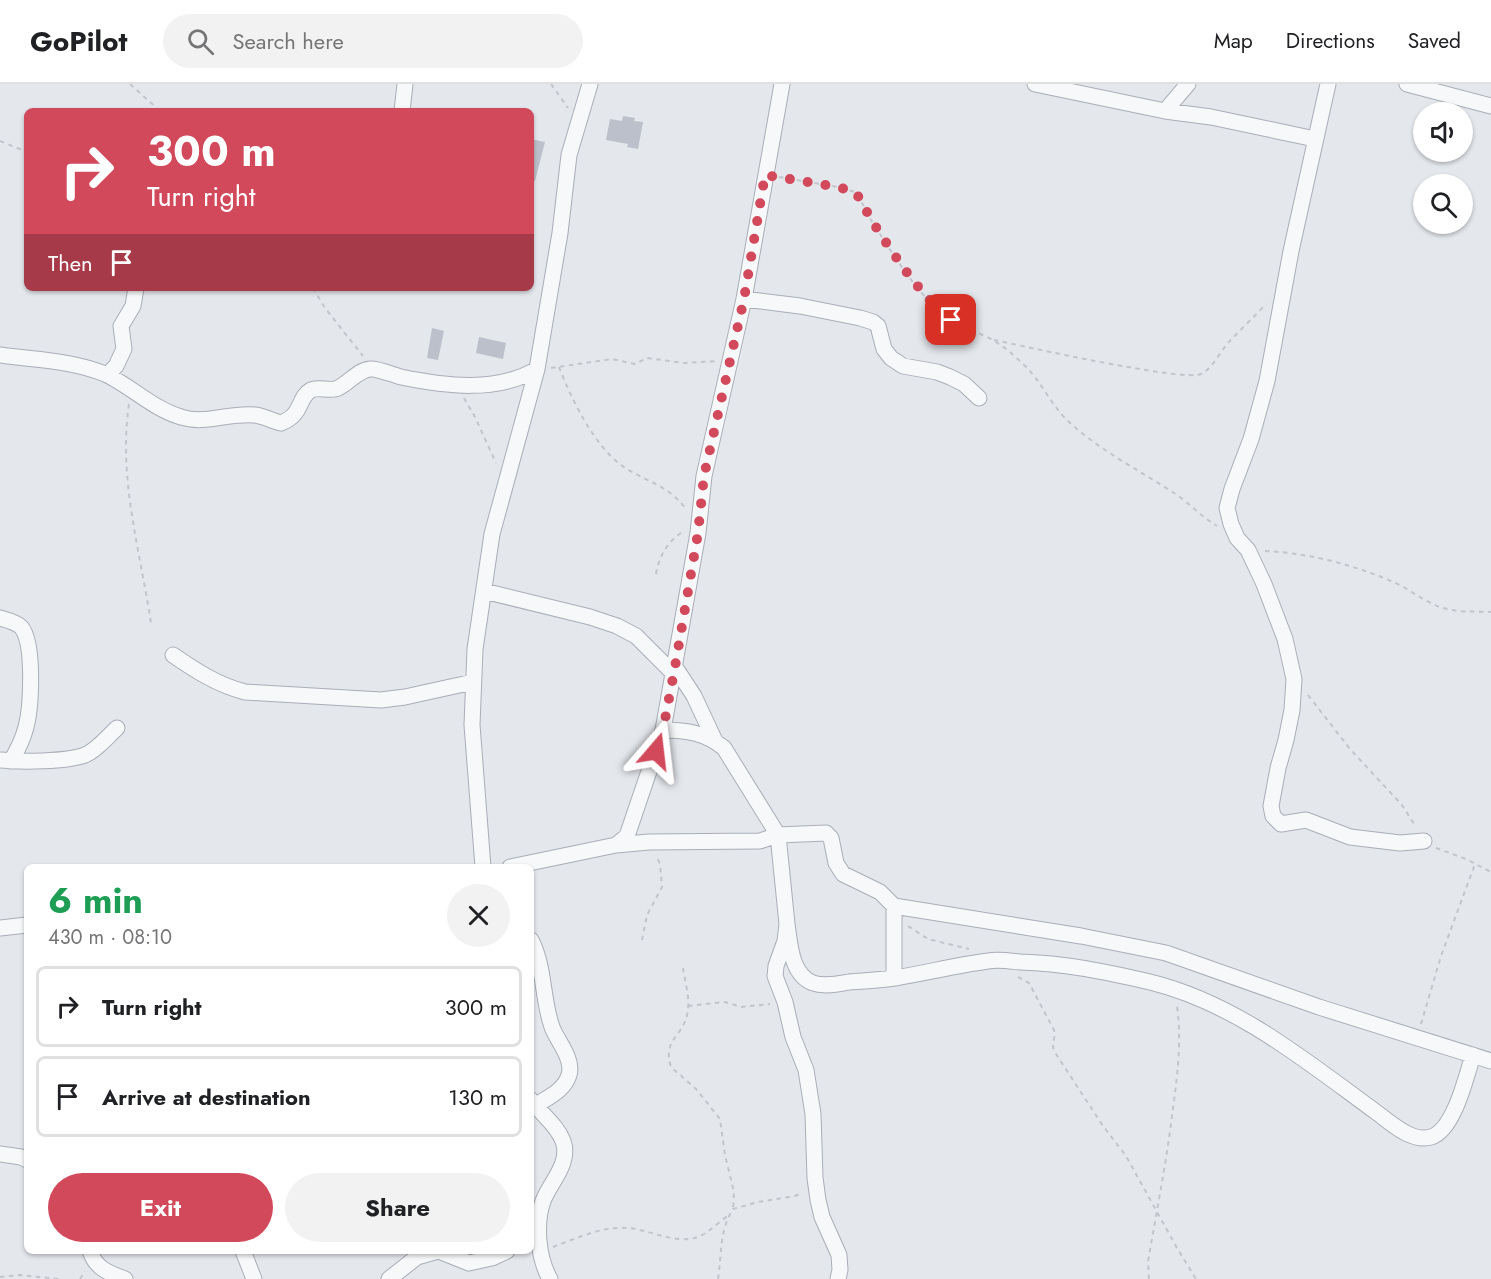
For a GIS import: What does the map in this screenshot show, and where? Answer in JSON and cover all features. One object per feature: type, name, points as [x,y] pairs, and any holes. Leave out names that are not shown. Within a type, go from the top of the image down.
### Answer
[{"type":"street","points":[[402,108],[405,84]]},
{"type":"street","points":[[483,864],[472,725],[475,649],[492,534],[537,369],[560,233],[569,155],[590,84]]},
{"type":"street","points":[[616,845],[627,836],[663,730],[698,533],[704,476],[744,299],[782,84]]},
{"type":"street","points":[[1035,84],[1165,111],[1211,117],[1315,140]]},
{"type":"street","points":[[1165,111],[1188,84]]},
{"type":"street","points":[[1328,84],[1260,410],[1227,508],[1237,538],[1248,550],[1264,584],[1285,639],[1294,679],[1292,710],[1271,806],[1273,816],[1281,824],[1306,820],[1350,837],[1367,840],[1400,843],[1424,841]]},
{"type":"street","points":[[1407,84],[1491,106]]},
{"type":"street","points":[[107,375],[116,366],[124,349],[121,326],[133,306],[136,291]]},
{"type":"street","points":[[744,299],[800,306],[873,322],[878,326],[884,349],[891,358],[903,366],[937,372],[950,377],[964,384],[979,398]]},
{"type":"street","points":[[0,356],[61,362],[91,369],[107,375],[160,408],[184,418],[196,420],[256,415],[281,423],[298,412],[309,391],[314,388],[333,390],[339,388],[362,371],[371,368],[400,377],[457,384],[504,384],[537,369]]},
{"type":"street","points":[[484,591],[617,626],[636,636],[674,671],[694,696],[715,741]]},
{"type":"street","points":[[0,618],[22,628],[30,656],[26,727],[6,761]]},
{"type":"street","points":[[173,656],[226,687],[245,692],[381,700],[473,682]]},
{"type":"street","points":[[6,761],[64,759],[85,755],[117,728]]},
{"type":"street","points":[[663,730],[681,730],[701,734],[724,748],[778,835],[787,924],[794,963],[801,974],[813,983],[827,985],[894,978],[990,960],[1045,963],[1174,988],[1226,1011],[1269,1034],[1379,1115],[1411,1136],[1420,1139],[1433,1137],[1442,1132],[1450,1120],[1473,1055]]},
{"type":"street","points":[[524,864],[616,845],[649,842],[760,841],[778,835],[826,833],[831,838],[836,863],[843,874],[880,892],[895,910],[894,978]]},
{"type":"street","points":[[895,910],[1081,936],[1166,953],[1319,1007],[1491,1061]]},
{"type":"street","points":[[787,924],[775,972],[806,1070],[813,1114],[816,1186],[822,1217],[839,1255],[838,1279]]},
{"type":"street","points":[[0,928],[24,925]]},
{"type":"street","points":[[534,950],[546,989],[552,1028],[566,1054],[570,1071],[562,1089],[534,1103]]},
{"type":"street","points":[[534,1104],[556,1128],[566,1154],[543,1202],[535,1231],[550,1279]]},
{"type":"street","points":[[91,1254],[96,1265],[125,1279]]},
{"type":"street","points":[[244,1254],[254,1279]]},
{"type":"street","points":[[389,1279],[417,1257],[428,1254]]},
{"type":"street","points":[[446,1254],[472,1263],[501,1254]]},
{"type":"path","points":[[130,84],[157,108]]},
{"type":"path","points":[[551,84],[578,123]]},
{"type":"path","points":[[0,141],[24,151]]},
{"type":"path","points":[[765,175],[855,192],[908,273],[937,309],[969,330],[991,339],[1131,367],[1197,375],[1208,368],[1227,344],[1285,285]]},
{"type":"path","points":[[315,291],[371,368]]},
{"type":"path","points":[[991,339],[1028,368],[1068,421],[1127,464],[1178,496],[1206,519],[1237,538]]},
{"type":"path","points":[[537,369],[612,359],[635,363],[647,358],[684,363],[729,361]]},
{"type":"path","points":[[559,366],[578,408],[609,455],[622,465],[662,486],[678,499],[687,511]]},
{"type":"path","points":[[457,384],[493,454],[504,486]]},
{"type":"path","points":[[131,389],[124,451],[135,534],[151,623]]},
{"type":"path","points":[[656,574],[668,543],[685,530]]},
{"type":"path","points":[[1248,550],[1287,552],[1318,558],[1392,581],[1449,610],[1491,612]]},
{"type":"path","points":[[1294,679],[1319,707],[1350,749],[1402,806],[1424,841],[1491,872]]},
{"type":"path","points":[[642,940],[647,915],[662,887],[660,864],[649,842]]},
{"type":"path","points":[[1416,1037],[1441,956],[1475,864]]},
{"type":"path","points":[[895,910],[921,936],[969,950]]},
{"type":"path","points":[[683,968],[688,1006],[686,1020],[669,1048],[669,1062],[671,1067],[696,1089],[720,1119],[725,1155],[734,1192],[733,1209],[725,1224],[718,1279]]},
{"type":"path","points":[[1010,972],[1029,983],[1054,1030],[1054,1051],[1103,1126],[1126,1156],[1196,1279]]},
{"type":"path","points":[[1149,1279],[1148,1262],[1166,1162],[1179,1067],[1180,1027],[1174,988]]},
{"type":"path","points":[[688,1006],[725,1002],[741,1007],[785,1002]]},
{"type":"path","points":[[733,1209],[795,1196],[816,1186]]},
{"type":"path","points":[[540,1251],[582,1236],[616,1228],[630,1228],[682,1239],[697,1237],[730,1214]]},
{"type":"path","points":[[0,1277],[20,1275],[58,1279]]},
{"type":"building","points":[[623,116],[643,122],[638,149],[627,147],[628,144],[606,140],[610,119],[622,121]]},
{"type":"building","points":[[534,140],[545,142],[534,181]]},
{"type":"building","points":[[432,328],[444,331],[438,360],[427,358]]},
{"type":"building","points":[[479,337],[506,343],[503,359],[476,353]]},
{"type":"route","points":[[656,751],[663,730],[675,667],[698,533],[704,476],[744,299],[765,175],[849,189],[855,192],[908,273],[937,309],[951,320]]}]
